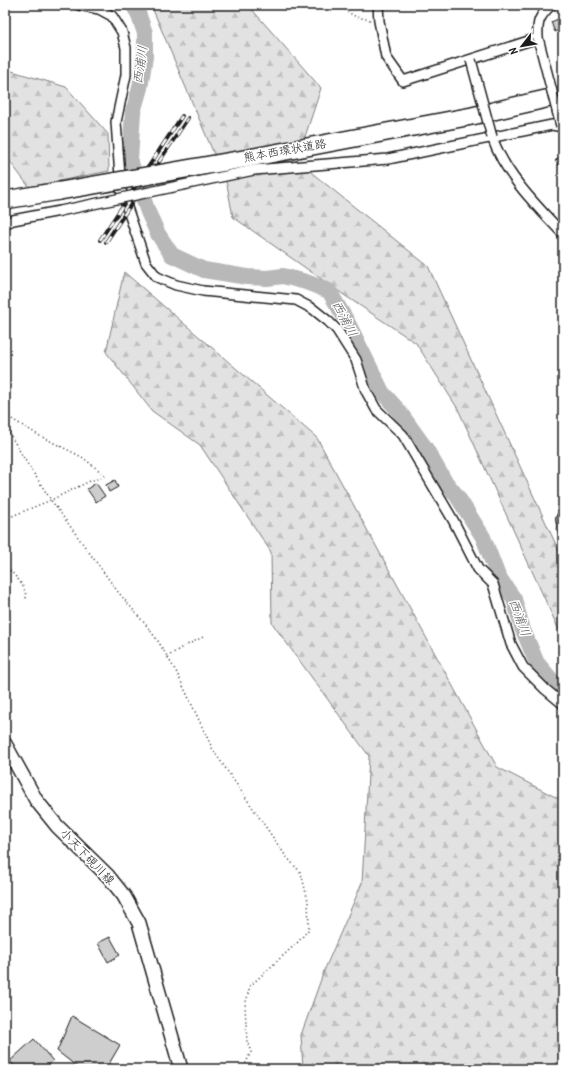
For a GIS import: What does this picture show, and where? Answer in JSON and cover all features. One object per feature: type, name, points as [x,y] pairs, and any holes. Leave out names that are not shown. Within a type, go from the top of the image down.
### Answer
[{"type":"highway","name":"熊本西環状道路","points":[[5,200],[251,164],[563,95]]},
{"type":"main road","name":"小天下硯川線","points":[[5,744],[36,800],[56,826],[108,876],[124,896],[139,923],[181,1069]]},
{"type":"street","points":[[79,5],[99,9],[112,16],[122,32],[126,48],[126,75],[116,122],[121,190],[146,264],[157,278],[176,286],[203,291],[296,300],[313,309],[337,330],[356,360],[366,391],[376,409],[402,435],[453,520],[478,569],[493,584],[510,644],[523,667],[545,689],[563,704]]},
{"type":"street","points":[[378,5],[378,21],[386,57],[403,81],[538,38]]},
{"type":"street","points":[[5,224],[13,220],[60,211],[251,164],[388,159],[552,125],[562,126],[538,38],[538,22],[541,15],[551,5]]},
{"type":"street","points":[[471,60],[492,138],[500,158],[528,195],[563,234]]},
{"type":"street","points":[[563,515],[561,519],[563,532]]},
{"type":"path","points":[[337,5],[356,18],[378,21]]},
{"type":"path","points":[[5,415],[40,436],[82,457],[106,476],[90,481],[51,500],[5,519]]},
{"type":"path","points":[[5,426],[51,500],[118,592],[146,625],[177,673],[213,750],[285,855],[301,873],[308,901],[310,929],[250,986],[245,1006],[247,1041],[250,1052],[243,1069]]},
{"type":"path","points":[[5,564],[19,580],[26,592],[26,600]]},
{"type":"path","points":[[167,657],[203,637]]},
{"type":"green space","points":[[151,5],[248,5],[321,88],[297,161],[428,266],[563,560],[563,639],[458,409],[416,343],[344,295],[233,217],[227,185]]},
{"type":"green space","points":[[5,69],[66,87],[108,134],[109,171],[29,187],[5,155]]},
{"type":"green space","points":[[124,272],[317,438],[497,767],[563,801],[563,1069],[303,1069],[301,1035],[324,971],[362,883],[369,756],[272,623],[271,552],[200,445],[152,411],[106,352]]},
{"type":"building","points":[[563,17],[563,28],[555,32],[551,22]]},
{"type":"building","points":[[563,153],[563,169],[555,161]]},
{"type":"building","points":[[115,480],[118,487],[109,492],[106,485]]},
{"type":"building","points":[[96,483],[105,496],[96,502],[87,489]]},
{"type":"building","points":[[110,937],[120,955],[108,962],[98,943]]},
{"type":"building","points":[[72,1016],[120,1045],[106,1069],[80,1069],[57,1051]]},
{"type":"building","points":[[34,1039],[53,1061],[44,1069],[17,1069],[10,1061]]},
{"type":"waterway","name":"西浦川","points":[[133,5],[138,13],[145,33],[145,57],[140,88],[133,112],[130,160],[148,212],[158,234],[172,255],[204,270],[247,277],[267,278],[283,276],[306,282],[329,291],[348,323],[382,392],[398,410],[426,449],[444,480],[457,496],[483,537],[498,576],[514,599],[523,630],[537,663],[554,683],[563,690]]},
{"type":"railway","points":[[100,240],[182,116]]},
{"type":"railway","points":[[106,242],[188,118]]}]
